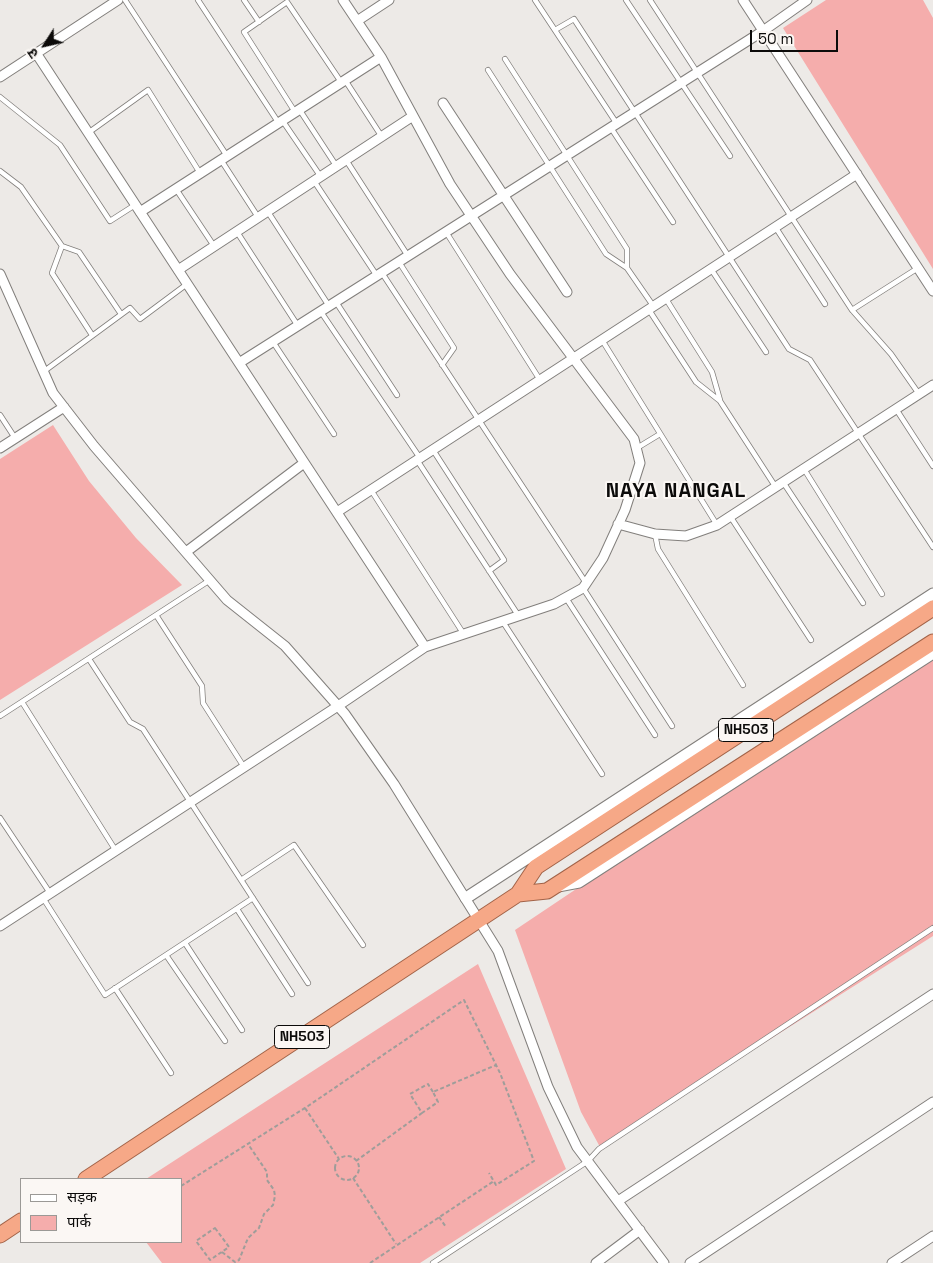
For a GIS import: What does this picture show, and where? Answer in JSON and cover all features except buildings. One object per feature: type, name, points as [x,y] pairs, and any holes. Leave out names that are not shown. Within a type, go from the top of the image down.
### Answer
[{"type":"highway","name":"NH503","points":[[88,1178],[518,894],[540,864],[933,608]]},
{"type":"highway","name":"NH503","points":[[518,894],[546,891],[554,887],[933,642]]},
{"type":"highway","points":[[0,1235],[20,1222]]},
{"type":"street","points":[[0,76],[118,0]]},
{"type":"street","points":[[0,926],[338,706],[425,647],[554,604],[566,598],[584,586],[603,558],[618,524],[640,463],[634,440],[510,274],[471,216],[450,184],[381,57],[343,0]]},
{"type":"street","points":[[357,21],[378,3],[389,0]]},
{"type":"street","points":[[743,0],[933,291]]},
{"type":"street","points":[[239,363],[681,84],[807,0]]},
{"type":"street","points":[[36,53],[425,647]]},
{"type":"street","points":[[137,208],[176,189],[381,57]]},
{"type":"street","points":[[443,103],[567,292]]},
{"type":"street","points":[[178,270],[413,116]]},
{"type":"street","points":[[337,512],[857,174]]},
{"type":"street","points":[[0,274],[53,393],[94,446],[227,600],[285,646],[338,706],[394,784],[498,951],[548,1087],[577,1147],[664,1263]]},
{"type":"street","points":[[618,524],[655,534],[686,536],[717,526],[779,483],[933,385]]},
{"type":"street","points":[[0,448],[64,407]]},
{"type":"street","points":[[186,552],[304,463]]},
{"type":"street","points":[[466,898],[933,594]]},
{"type":"street","points":[[554,887],[579,882],[933,653]]},
{"type":"street","points":[[540,864],[550,843]]},
{"type":"street","points":[[618,1201],[933,994]]},
{"type":"street","points":[[690,1263],[933,1102]]},
{"type":"street","points":[[596,1263],[640,1230]]},
{"type":"street","points":[[892,1263],[933,1236]]},
{"type":"lane","points":[[125,0],[224,158],[258,218]]},
{"type":"lane","points":[[198,0],[478,420],[672,726]]},
{"type":"lane","points":[[244,0],[258,22]]},
{"type":"lane","points":[[535,0],[673,222]]},
{"type":"lane","points":[[626,0],[730,156]]},
{"type":"lane","points":[[650,0],[852,310],[891,354],[919,394]]},
{"type":"lane","points":[[337,166],[244,32],[288,2],[382,137]]},
{"type":"lane","points":[[555,30],[574,18],[789,349],[810,360],[933,547]]},
{"type":"lane","points":[[505,59],[627,249],[627,268]]},
{"type":"lane","points":[[488,70],[606,254],[627,268],[696,382],[720,401],[862,603]]},
{"type":"lane","points":[[88,133],[148,90],[200,173]]},
{"type":"lane","points":[[0,97],[60,145],[110,221],[137,208]]},
{"type":"lane","points":[[346,160],[408,256]]},
{"type":"lane","points":[[0,171],[22,188],[62,246],[79,252],[121,314]]},
{"type":"lane","points":[[176,189],[214,247]]},
{"type":"lane","points":[[268,212],[397,395]]},
{"type":"lane","points":[[775,227],[825,304]]},
{"type":"lane","points":[[237,232],[298,326]]},
{"type":"lane","points":[[446,232],[540,380]]},
{"type":"lane","points":[[62,246],[52,273],[92,335]]},
{"type":"lane","points":[[399,262],[454,348],[442,365]]},
{"type":"lane","points":[[852,310],[918,268]]},
{"type":"lane","points":[[711,269],[766,352]]},
{"type":"lane","points":[[43,372],[130,308],[140,319],[187,284]]},
{"type":"lane","points":[[666,299],[712,372],[720,401]]},
{"type":"lane","points":[[321,312],[518,616]]},
{"type":"lane","points":[[602,340],[717,526]]},
{"type":"lane","points":[[273,342],[334,434]]},
{"type":"lane","points":[[896,410],[933,466]]},
{"type":"lane","points":[[0,415],[15,438]]},
{"type":"lane","points":[[636,448],[660,434]]},
{"type":"lane","points":[[432,450],[504,560],[489,570]]},
{"type":"lane","points":[[804,468],[882,594]]},
{"type":"lane","points":[[371,490],[463,633]]},
{"type":"lane","points":[[730,516],[811,640]]},
{"type":"lane","points":[[655,534],[658,550],[743,685]]},
{"type":"lane","points":[[0,716],[210,580]]},
{"type":"lane","points":[[566,598],[655,735]]},
{"type":"lane","points":[[156,615],[202,686],[203,703],[244,767]]},
{"type":"lane","points":[[502,620],[602,774]]},
{"type":"lane","points":[[90,659],[130,722],[142,729],[308,983]]},
{"type":"lane","points":[[22,702],[116,851]]},
{"type":"lane","points":[[0,818],[105,995],[253,898]]},
{"type":"lane","points":[[241,880],[294,845],[363,945]]},
{"type":"lane","points":[[237,909],[292,994]]},
{"type":"lane","points":[[433,1263],[588,1161],[599,1149],[933,928]]},
{"type":"lane","points":[[185,943],[242,1030]]},
{"type":"lane","points":[[166,955],[225,1040]]},
{"type":"lane","points":[[115,988],[171,1073]]},
{"type":"path","points":[[182,1185],[305,1108],[464,1000],[496,1065],[534,1161],[496,1185],[489,1173]]},
{"type":"path","points":[[434,1092],[496,1065]]},
{"type":"path","points":[[356,1161],[438,1102],[428,1084],[410,1094],[422,1113]]},
{"type":"path","points":[[305,1108],[339,1159]]},
{"type":"path","points":[[222,1252],[235,1262],[239,1260],[248,1238],[259,1228],[264,1214],[273,1205],[275,1196],[267,1180],[267,1172],[248,1144]]},
{"type":"path","points":[[346,1156],[356,1161],[358,1172],[352,1178],[345,1180],[338,1176],[335,1169],[339,1159],[346,1156]]},
{"type":"path","points":[[352,1178],[396,1244]]},
{"type":"path","points":[[370,1263],[396,1244],[494,1181]]},
{"type":"path","points":[[439,1216],[446,1226]]},
{"type":"path","points":[[215,1228],[229,1247],[222,1252],[210,1260],[196,1241],[215,1228]]},
{"type":"green space","points":[[826,0],[923,0],[933,18],[933,269],[783,28]]},
{"type":"green space","points":[[53,425],[89,481],[136,538],[182,585],[0,700],[0,459]]},
{"type":"green space","points":[[933,650],[933,936],[600,1147],[581,1112],[515,930]]},
{"type":"green space","points":[[478,964],[566,1169],[420,1263],[162,1263],[147,1243],[182,1243],[182,1178],[148,1178]]},
{"type":"district","name":"NAYA NANGAL","points":[[676,492]]}]
